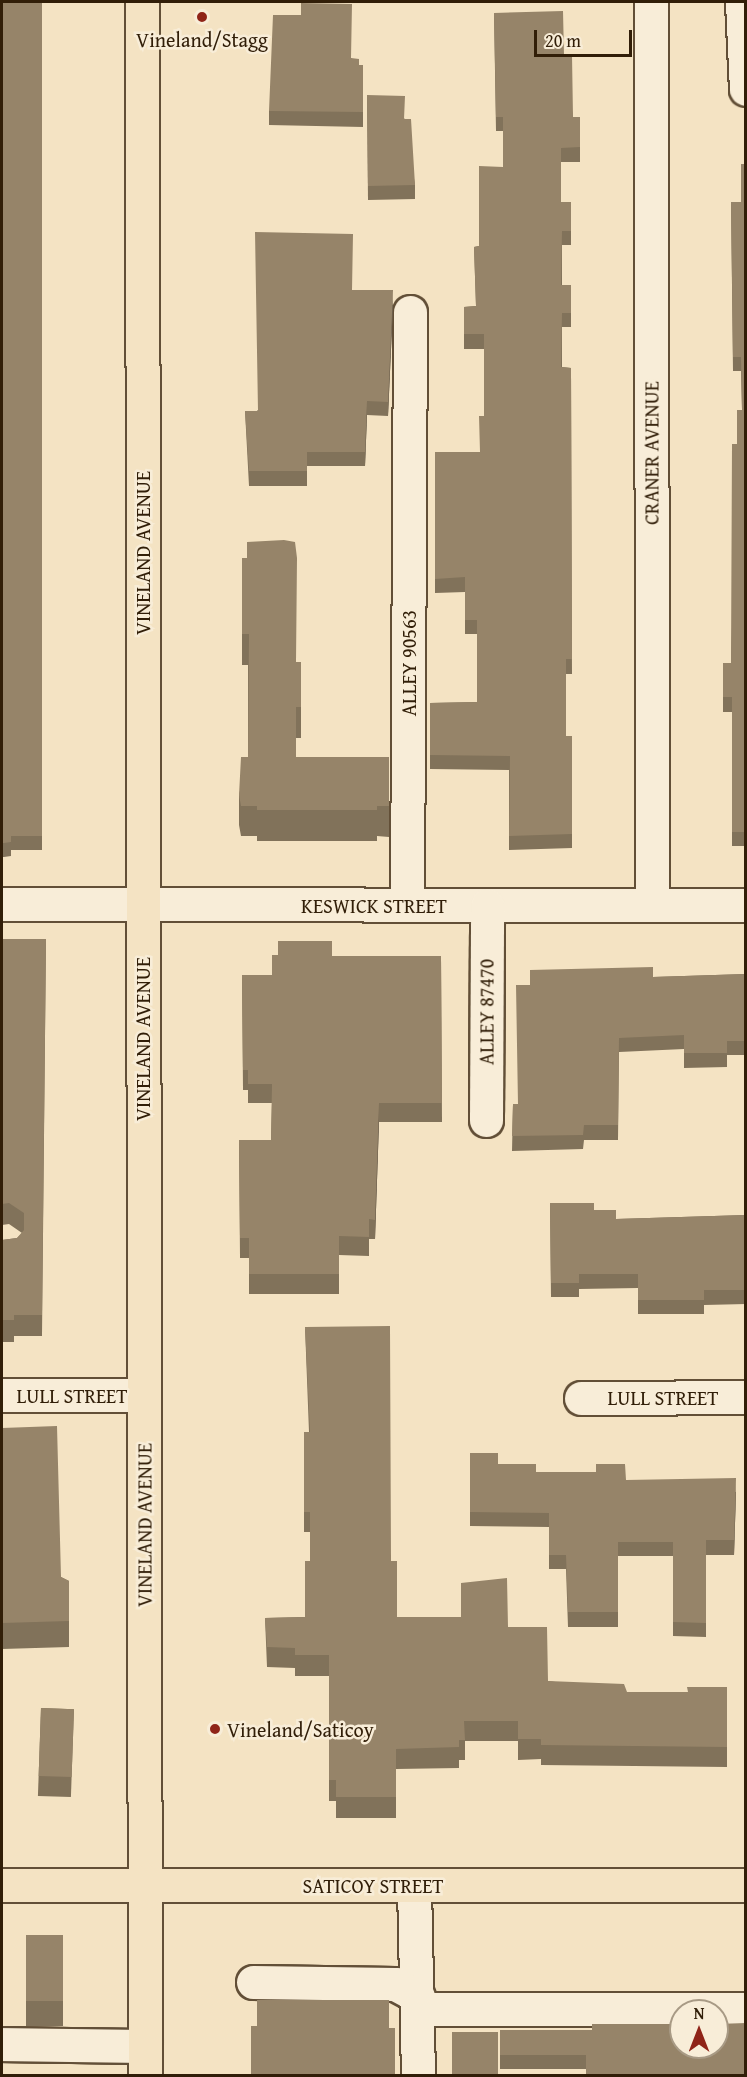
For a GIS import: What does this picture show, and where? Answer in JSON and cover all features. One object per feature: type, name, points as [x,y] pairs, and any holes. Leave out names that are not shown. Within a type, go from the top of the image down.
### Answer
[{"type":"main road","name":"VINELAND AVENUE","points":[[142,2],[145,2061]]},
{"type":"main road","name":"SATICOY STREET","points":[[2,1885],[746,1885]]},
{"type":"street","name":"CRANER AVENUE","points":[[651,2],[652,905]]},
{"type":"street","points":[[742,2],[746,89]]},
{"type":"street","name":"ALLEY 90563","points":[[406,904],[410,312]]},
{"type":"street","name":"KESWICK STREET","points":[[2,904],[746,905]]},
{"type":"street","name":"ALLEY 87470","points":[[486,1120],[487,904]]},
{"type":"street","name":"LULL STREET","points":[[2,1395],[143,1395]]},
{"type":"street","name":"LULL STREET","points":[[581,1398],[746,1397]]},
{"type":"street","points":[[414,1885],[418,2076]]},
{"type":"street","points":[[253,1982],[395,1984],[418,2003],[746,2009]]},
{"type":"street","points":[[2,2044],[145,2061]]},
{"type":"building","points":[[2,2],[42,2],[42,836],[11,836],[11,842],[4,843],[2,843]]},
{"type":"building","points":[[301,3],[352,4],[351,58],[359,59],[359,65],[363,65],[363,112],[269,111],[273,15],[301,15]]},
{"type":"building","points":[[563,11],[564,55],[572,55],[573,117],[580,117],[580,147],[561,148],[561,202],[571,202],[571,231],[562,231],[561,285],[571,285],[571,313],[562,313],[561,367],[571,368],[572,659],[566,659],[566,736],[572,736],[572,834],[509,836],[510,756],[430,755],[430,703],[477,702],[477,620],[465,620],[465,577],[435,579],[435,452],[480,452],[479,416],[484,416],[484,334],[464,334],[464,307],[476,306],[474,247],[479,246],[479,166],[503,167],[503,117],[496,117],[494,13]]},
{"type":"building","points":[[367,95],[405,96],[404,119],[411,119],[415,185],[368,186]]},
{"type":"building","points":[[741,164],[746,164],[746,832],[732,832],[732,697],[723,697],[723,663],[731,663],[732,444],[737,444],[737,410],[742,410],[741,357],[733,357],[731,202],[741,202]]},
{"type":"building","points":[[255,232],[353,234],[352,290],[393,290],[388,402],[367,401],[365,452],[307,452],[307,471],[249,471],[245,411],[258,411]]},
{"type":"building","points":[[284,540],[295,542],[297,558],[296,662],[301,662],[301,707],[296,707],[296,757],[389,757],[389,806],[377,806],[377,810],[257,810],[257,806],[241,806],[239,795],[241,757],[248,757],[249,634],[242,634],[242,558],[247,558],[247,542]]},
{"type":"building","points":[[2,939],[46,939],[42,1315],[14,1315],[14,1320],[2,1320],[2,1240],[17,1238],[24,1230],[24,1213],[9,1203],[2,1204]]},
{"type":"building","points":[[278,941],[332,941],[332,956],[441,956],[442,1103],[379,1103],[375,1220],[369,1219],[369,1237],[339,1236],[339,1274],[249,1274],[249,1238],[240,1238],[239,1140],[271,1140],[272,1084],[248,1084],[248,1070],[243,1070],[242,975],[272,975],[272,955],[278,955]]},
{"type":"building","points":[[653,967],[653,977],[746,974],[746,1041],[727,1041],[727,1053],[684,1053],[684,1035],[619,1038],[618,1125],[584,1125],[583,1135],[512,1136],[513,1104],[518,1104],[516,985],[530,985],[530,970]]},
{"type":"building","points":[[550,1203],[594,1203],[594,1210],[616,1210],[616,1219],[746,1215],[746,1290],[704,1290],[704,1300],[638,1300],[638,1274],[579,1274],[579,1283],[551,1283]]},
{"type":"building","points":[[390,1326],[391,1561],[397,1561],[397,1617],[461,1617],[461,1583],[507,1578],[508,1627],[547,1627],[548,1681],[624,1684],[627,1692],[688,1692],[687,1687],[727,1687],[727,1747],[541,1745],[541,1739],[518,1739],[518,1721],[464,1721],[465,1740],[459,1740],[459,1747],[396,1749],[396,1797],[336,1797],[336,1780],[329,1780],[329,1655],[295,1655],[295,1648],[267,1647],[265,1618],[305,1617],[305,1561],[310,1561],[310,1512],[304,1512],[304,1432],[310,1432],[305,1327]]},
{"type":"building","points":[[57,1426],[61,1577],[69,1581],[69,1621],[2,1623],[2,1428]]},
{"type":"building","points":[[470,1453],[498,1453],[498,1464],[536,1464],[536,1472],[596,1472],[596,1464],[625,1464],[626,1480],[736,1478],[734,1540],[706,1540],[706,1623],[673,1622],[673,1542],[618,1542],[618,1612],[568,1612],[566,1555],[549,1555],[549,1513],[470,1512]]},
{"type":"building","points":[[41,1708],[74,1709],[72,1777],[39,1776]]},
{"type":"building","points":[[26,1935],[63,1935],[63,2001],[26,2001]]},
{"type":"building","points":[[257,2000],[389,2000],[389,2028],[395,2028],[395,2076],[251,2076],[251,2026],[257,2026]]},
{"type":"building","points":[[746,2023],[746,2076],[586,2076],[586,2055],[500,2055],[500,2030],[592,2030],[592,2024],[669,2024],[669,2059],[729,2059],[729,2024]]},
{"type":"building","points":[[452,2032],[498,2032],[498,2076],[452,2076]]},
{"type":"place","name":"Vineland/Stagg","points":[[202,17]]},
{"type":"place","name":"Vineland/Saticoy","points":[[215,1729]]}]
